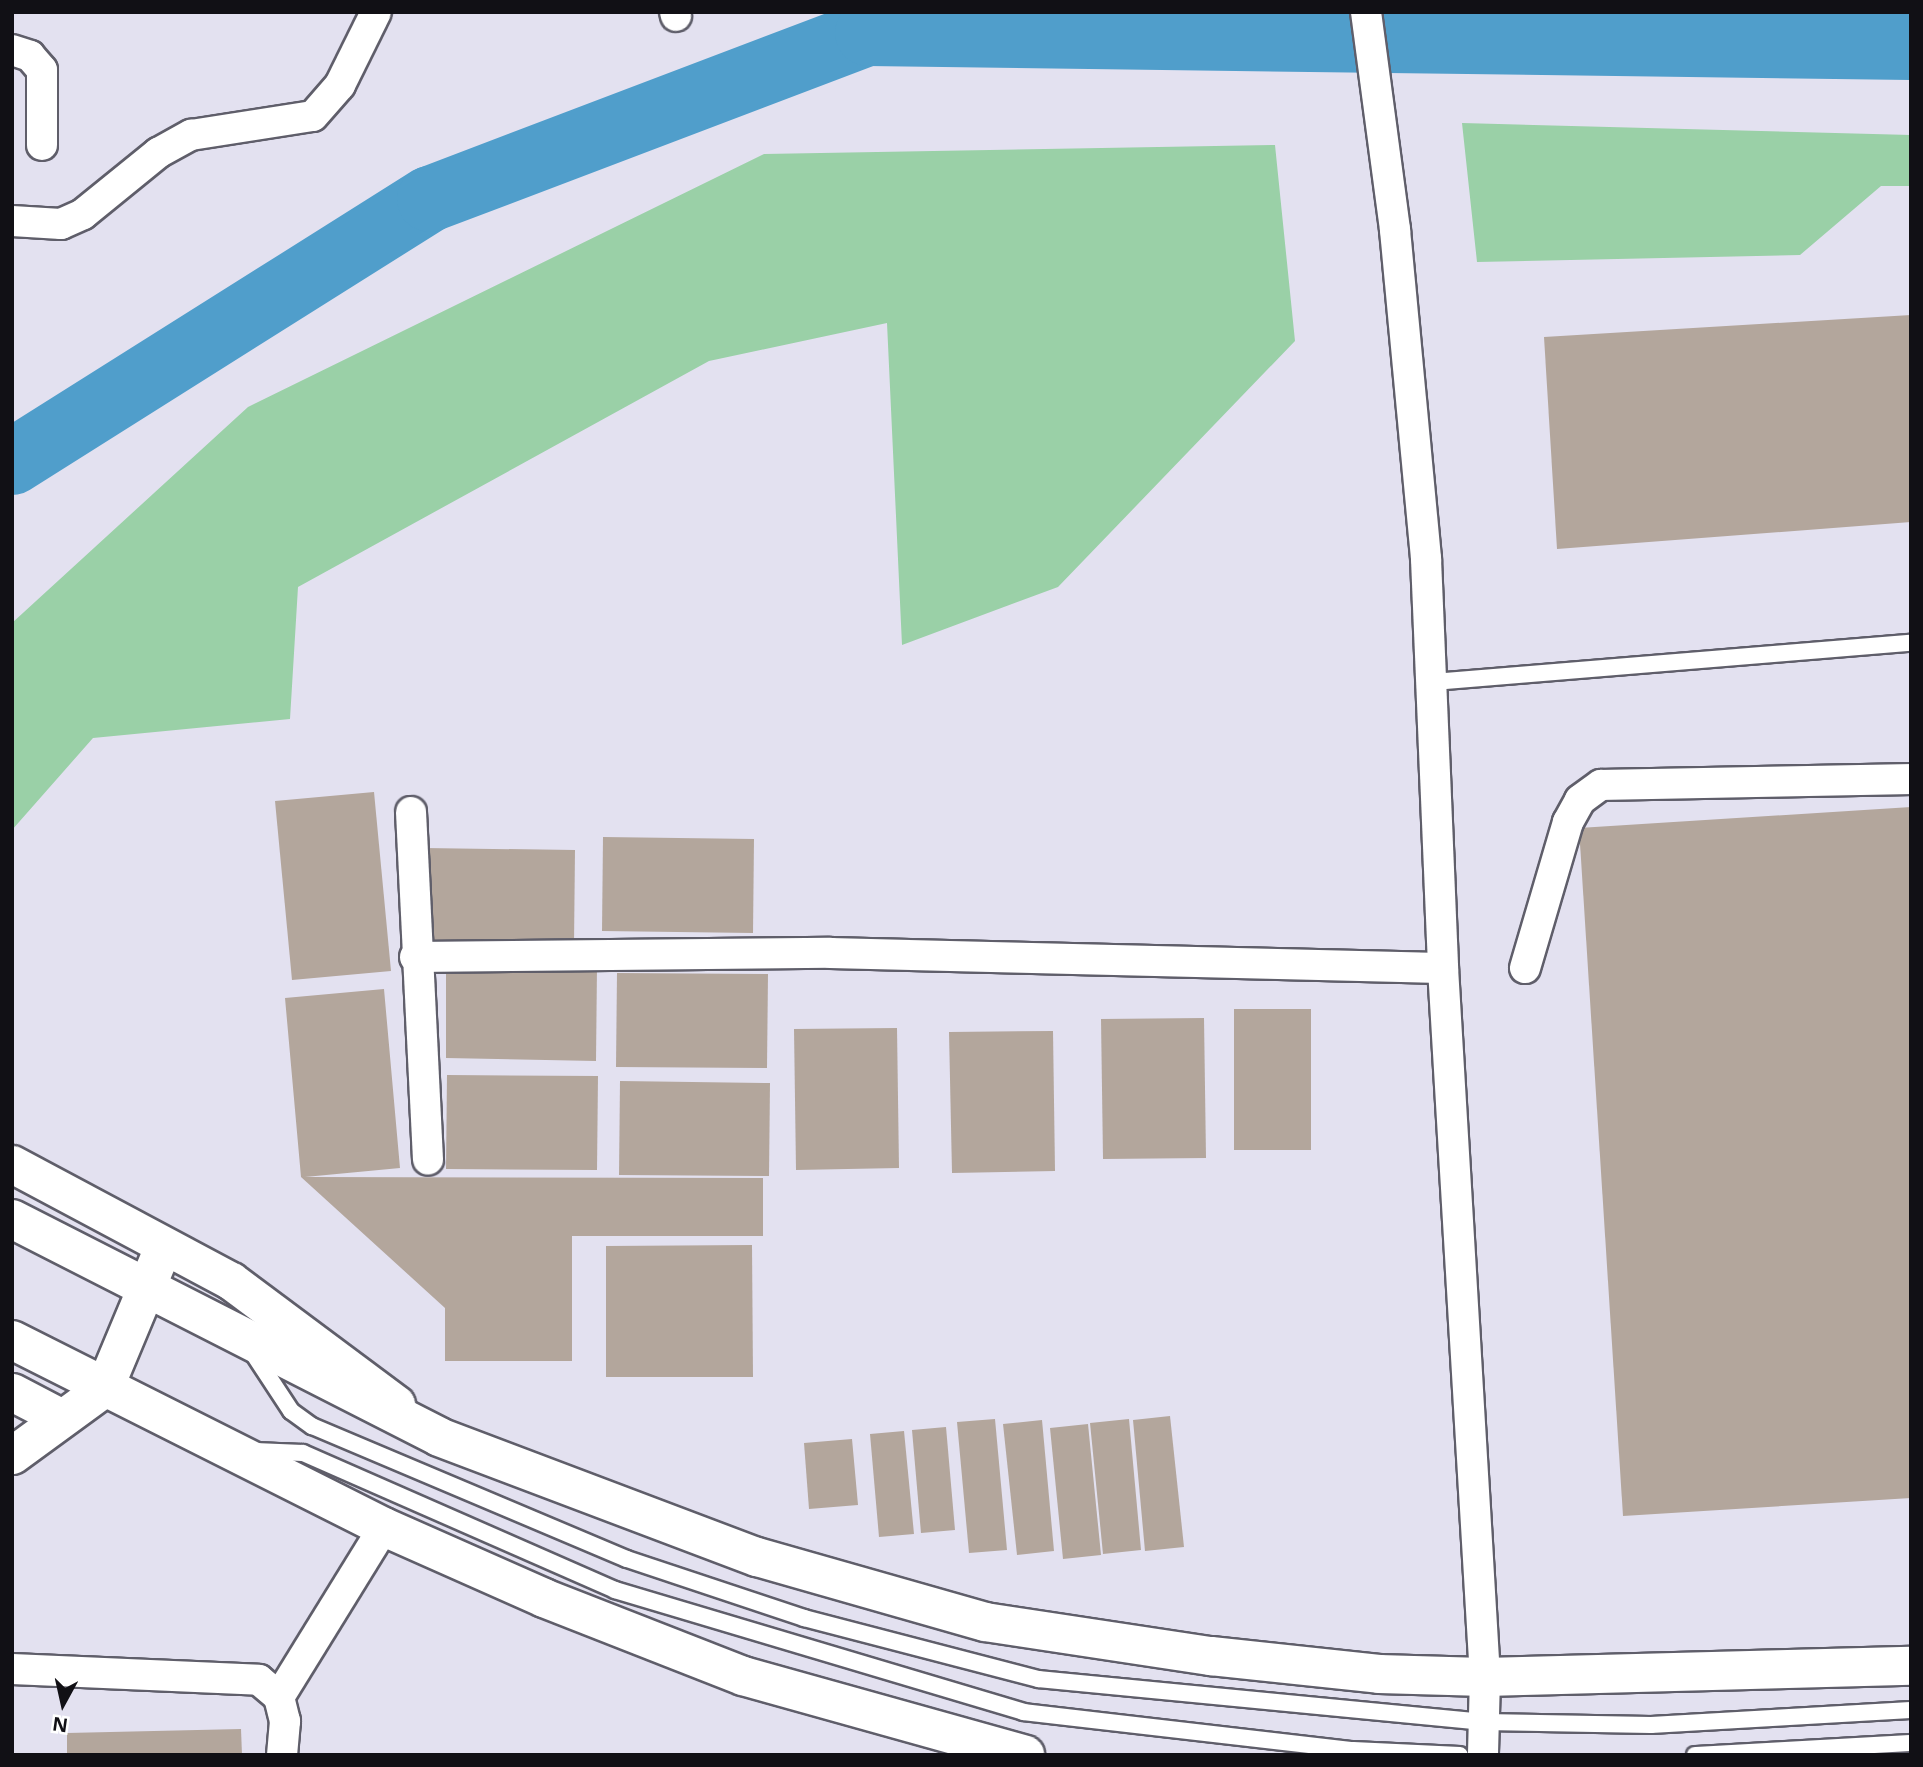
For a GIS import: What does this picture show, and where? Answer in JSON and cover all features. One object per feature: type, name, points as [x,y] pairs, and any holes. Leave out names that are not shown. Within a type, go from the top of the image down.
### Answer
[{"type":"highway","points":[[12,1219],[439,1437],[757,1557],[985,1622],[1211,1656],[1379,1674],[1485,1677],[1911,1666]]},
{"type":"highway","points":[[12,1340],[384,1527],[544,1598],[743,1676],[962,1748],[1025,1755]]},
{"type":"street","points":[[12,221],[61,224],[72,219],[191,135],[313,116],[340,85],[376,12]]},
{"type":"street","points":[[1366,12],[1395,230],[1432,682],[1443,968],[1485,1677],[1483,1755]]},
{"type":"street","points":[[12,50],[30,56],[42,70],[42,145]]},
{"type":"street","points":[[1525,968],[1568,822],[1580,800],[1601,785],[1911,779]]},
{"type":"street","points":[[411,812],[415,957],[428,1160]]},
{"type":"street","points":[[415,957],[830,953],[1443,968]]},
{"type":"street","points":[[12,1164],[231,1281],[439,1437]]},
{"type":"street","points":[[12,1455],[104,1388],[164,1245]]},
{"type":"street","points":[[12,1392],[62,1418]]},
{"type":"street","points":[[279,1697],[384,1527]]},
{"type":"street","points":[[12,1669],[259,1680],[279,1697],[285,1721],[282,1755]]},
{"type":"lane","points":[[1432,682],[1911,643]]},
{"type":"lane","points":[[244,1339],[291,1411],[312,1426],[627,1559],[804,1618],[1038,1679],[1484,1722],[1664,1725],[1911,1710]]},
{"type":"lane","points":[[229,1451],[303,1453],[615,1590],[1023,1712],[1353,1750],[1460,1755]]},
{"type":"lane","points":[[1695,1755],[1911,1743]]},
{"type":"green space","points":[[1461,12],[1911,12],[1911,27]]},
{"type":"green space","points":[[1462,123],[1911,135],[1911,186],[1881,186],[1800,255],[1477,262]]},
{"type":"green space","points":[[1275,145],[1295,341],[1058,587],[902,645],[887,323],[709,361],[298,587],[290,719],[93,738],[12,830],[12,623],[248,407],[764,154]]},
{"type":"building","points":[[1911,315],[1911,522],[1557,549],[1544,337]]},
{"type":"building","points":[[374,792],[391,971],[292,980],[275,801]]},
{"type":"building","points":[[1911,807],[1911,1498],[1623,1516],[1579,828]]},
{"type":"building","points":[[603,837],[754,839],[753,933],[602,931]]},
{"type":"building","points":[[424,848],[575,850],[574,944],[424,942]]},
{"type":"building","points":[[446,964],[597,967],[596,1061],[446,1058]]},
{"type":"building","points":[[617,973],[768,974],[767,1068],[616,1067]]},
{"type":"building","points":[[384,989],[400,1168],[305,1177],[763,1178],[763,1236],[572,1236],[572,1361],[445,1361],[445,1308],[301,1177],[285,998]]},
{"type":"building","points":[[1234,1009],[1311,1009],[1311,1150],[1234,1150]]},
{"type":"building","points":[[1204,1018],[1206,1158],[1103,1159],[1101,1019]]},
{"type":"building","points":[[897,1028],[899,1168],[796,1170],[794,1029]]},
{"type":"building","points":[[1053,1031],[1055,1171],[952,1173],[949,1032]]},
{"type":"building","points":[[447,1075],[598,1076],[597,1170],[446,1169]]},
{"type":"building","points":[[620,1081],[770,1083],[769,1176],[619,1175]]},
{"type":"building","points":[[752,1245],[753,1377],[606,1377],[606,1246]]},
{"type":"building","points":[[1170,1416],[1184,1547],[1145,1551],[1133,1420]]},
{"type":"building","points":[[995,1419],[1007,1550],[969,1553],[957,1422]]},
{"type":"building","points":[[1129,1419],[1141,1550],[1103,1554],[1090,1423]]},
{"type":"building","points":[[1042,1420],[1054,1551],[1017,1555],[1003,1424]]},
{"type":"building","points":[[1088,1424],[1101,1555],[1063,1559],[1050,1428]]},
{"type":"building","points":[[946,1427],[955,1530],[921,1533],[912,1430]]},
{"type":"building","points":[[904,1431],[914,1534],[879,1537],[870,1434]]},
{"type":"building","points":[[852,1439],[858,1505],[809,1509],[804,1443]]},
{"type":"building","points":[[241,1729],[242,1755],[67,1755],[67,1733]]},
{"type":"waterway","points":[[12,462],[430,199],[868,33],[1911,47]]}]
